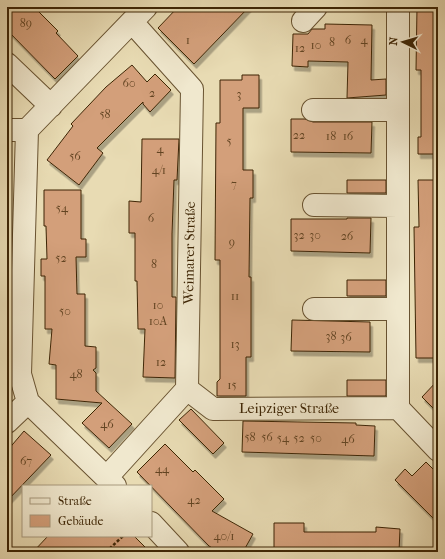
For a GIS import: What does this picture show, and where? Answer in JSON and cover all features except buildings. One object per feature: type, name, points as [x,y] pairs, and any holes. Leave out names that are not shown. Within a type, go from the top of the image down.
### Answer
[{"type":"street","points":[[398,7],[398,408],[438,450]]},
{"type":"street","points":[[139,14],[51,106],[17,130],[20,374],[28,402],[111,482],[187,389]]},
{"type":"street","name":"Weimarer Straße","points":[[139,14],[192,89],[187,389]]},
{"type":"street","points":[[7,64],[51,106]]},
{"type":"street","points":[[312,110],[398,110]]},
{"type":"street","points":[[314,205],[398,206]]},
{"type":"street","points":[[314,309],[398,309]]},
{"type":"street","name":"Leipziger Straße","points":[[187,389],[213,409],[398,408]]},
{"type":"street","points":[[7,422],[28,402]]},
{"type":"street","points":[[152,524],[178,552]]},
{"type":"path","points":[[106,552],[122,537]]}]
